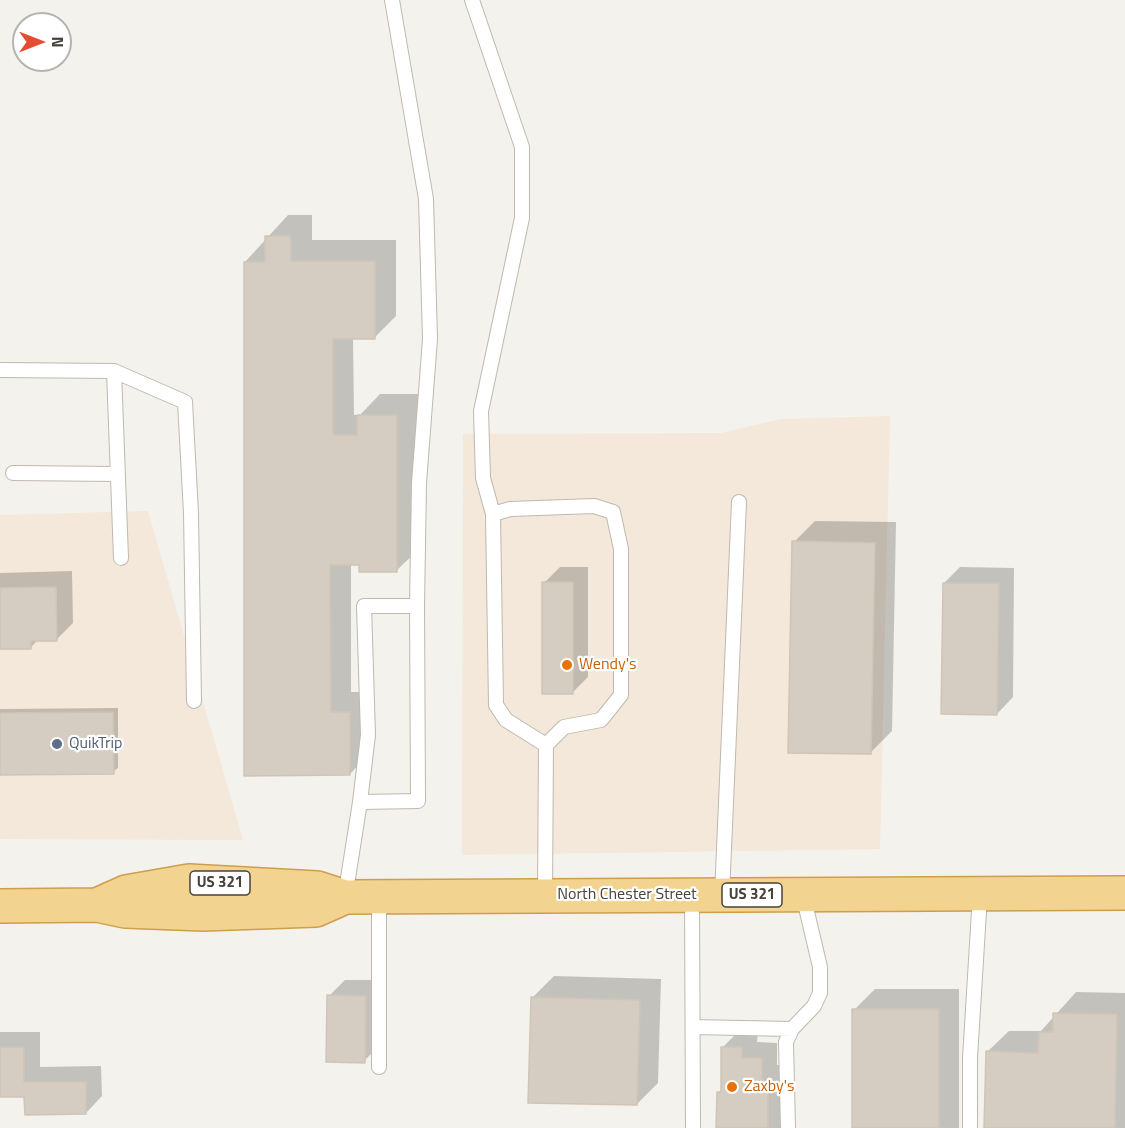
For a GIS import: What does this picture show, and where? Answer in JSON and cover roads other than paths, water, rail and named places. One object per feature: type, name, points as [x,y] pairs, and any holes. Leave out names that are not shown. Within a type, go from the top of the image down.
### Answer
[{"type":"highway","name":"North Chester Street","points":[[0,906],[97,905],[125,912],[203,914],[316,910],[345,897],[1125,893]]},
{"type":"lane","points":[[360,802],[418,801],[419,483],[430,339],[426,199],[392,0]]},
{"type":"lane","points":[[472,0],[522,147],[522,218],[481,411],[483,478],[493,514],[496,705],[506,720],[546,745]]},
{"type":"lane","points":[[0,370],[114,371],[185,402],[194,701]]},
{"type":"lane","points":[[114,371],[121,558]]},
{"type":"lane","points":[[13,473],[117,474]]},
{"type":"lane","points":[[693,1128],[693,1027],[707,895],[739,501]]},
{"type":"lane","points":[[493,514],[510,509],[594,506],[613,512],[621,549],[621,695],[601,720],[564,727],[546,745],[545,895]]},
{"type":"lane","points":[[345,897],[368,735],[364,606],[417,606]]},
{"type":"lane","points":[[788,1128],[786,1042],[792,1029],[814,1006],[820,993],[820,968],[803,895]]},
{"type":"lane","points":[[970,1128],[970,1058],[980,895]]},
{"type":"lane","points":[[379,897],[379,1067]]},
{"type":"lane","points":[[693,1027],[792,1029]]},
{"type":"place","name":"Wendy's","points":[[567,665]]},
{"type":"place","name":"QuikTrip","points":[[57,744]]},
{"type":"place","name":"Zaxby's","points":[[732,1087]]}]
